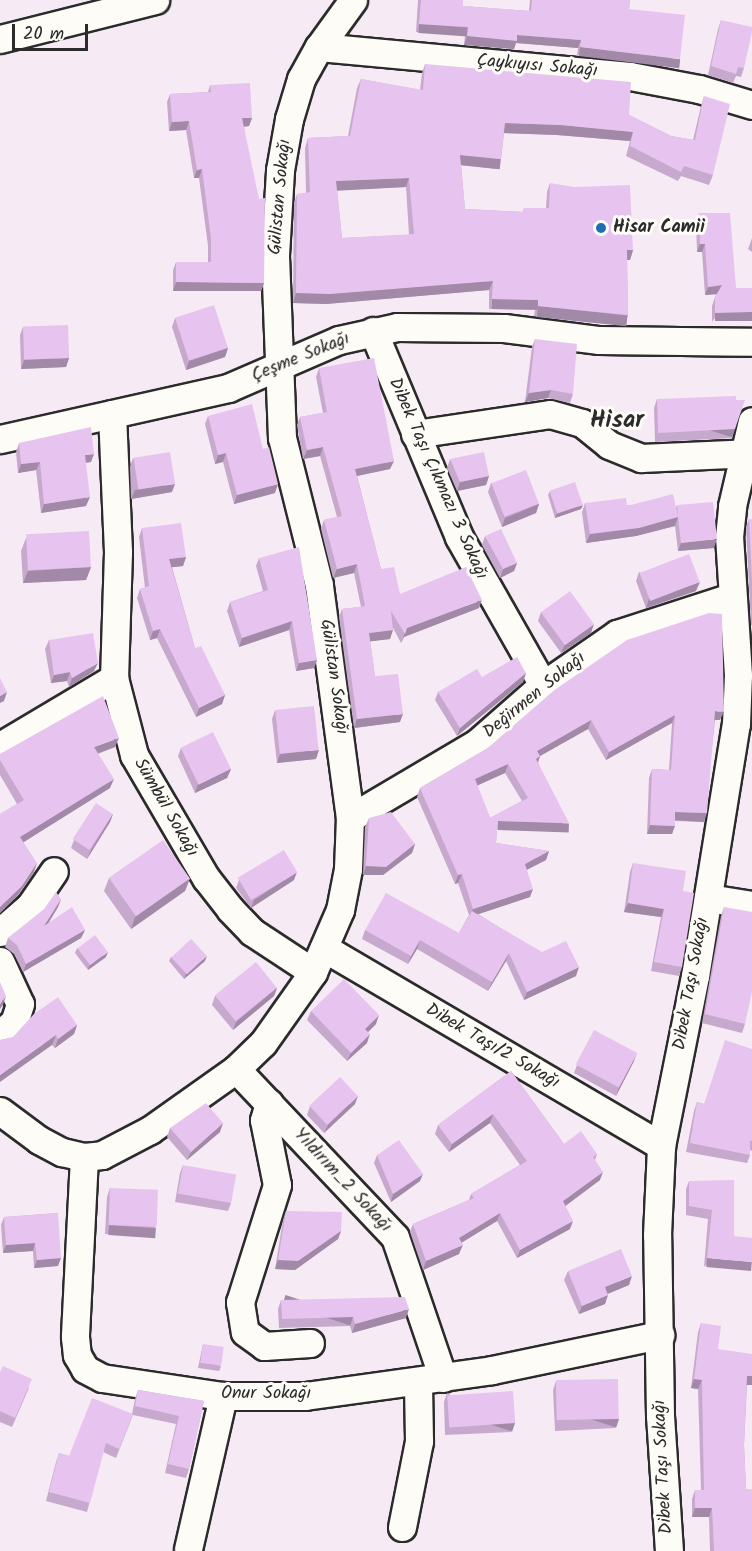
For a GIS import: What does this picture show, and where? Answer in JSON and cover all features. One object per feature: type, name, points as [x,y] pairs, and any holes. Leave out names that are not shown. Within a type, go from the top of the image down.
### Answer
[{"type":"street","points":[[0,39],[155,0]]},
{"type":"street","name":"Gülistan Sokağı","points":[[84,1157],[120,1147],[236,1069],[263,1043],[318,960],[342,900],[350,818],[322,603],[282,438],[275,255],[280,170],[292,109],[301,79],[319,47],[353,0]]},
{"type":"street","name":"Çaykıyısı Sokağı","points":[[319,47],[630,76],[699,89],[752,105]]},
{"type":"street","name":"Çeşme Sokağı","points":[[0,439],[228,388],[278,368],[313,350],[373,331],[425,325],[504,328],[600,340],[752,342]]},
{"type":"street","name":"Dibek Taşı Çıkmazı 3 Sokağı","points":[[373,331],[464,547],[543,685]]},
{"type":"street","name":"Sümbül Sokağı","points":[[112,414],[118,552],[114,678],[134,754],[207,878],[252,932],[318,960]]},
{"type":"street","points":[[415,434],[550,414],[582,423],[609,445],[641,458],[748,454]]},
{"type":"street","name":"Dibek Taşı Sokağı","points":[[669,1551],[660,1416],[657,1235],[661,1146],[708,898],[736,724],[744,638],[731,597],[729,537],[748,454],[752,421]]},
{"type":"street","name":"Değirmen Sokağı","points":[[350,818],[477,743],[543,685],[617,634],[731,597]]},
{"type":"street","points":[[0,746],[114,678]]},
{"type":"street","points":[[0,932],[30,906],[54,871]]},
{"type":"street","points":[[708,898],[752,905]]},
{"type":"street","name":"Dibek Taşı/2 Sokağı","points":[[318,960],[661,1146]]},
{"type":"street","points":[[0,961],[20,1004],[14,1022],[0,1034]]},
{"type":"street","name":"Yıldırım_2 Sokağı","points":[[236,1069],[395,1237],[430,1380],[402,1527]]},
{"type":"street","points":[[269,1103],[264,1120],[277,1185],[240,1302],[245,1332],[264,1346],[310,1343]]},
{"type":"street","points":[[0,1111],[39,1140],[62,1152],[84,1157]]},
{"type":"street","name":"Onur Sokağı","points":[[84,1157],[77,1355],[85,1368],[102,1378],[224,1396],[305,1396],[430,1380],[660,1335]]},
{"type":"street","points":[[188,1549],[224,1396]]},
{"type":"building","points":[[421,0],[463,0],[463,6],[531,11],[532,0],[630,0],[629,9],[685,15],[680,59],[580,47],[581,40],[517,35],[517,41],[467,36],[468,27],[419,24]]},
{"type":"building","points":[[721,20],[752,27],[744,68],[738,67],[736,74],[711,66]]},
{"type":"building","points":[[425,64],[631,82],[629,115],[671,136],[695,140],[704,96],[730,104],[713,175],[684,166],[681,172],[630,146],[633,132],[561,125],[505,123],[501,159],[460,155],[465,209],[524,212],[524,208],[549,208],[550,183],[574,187],[630,185],[633,250],[627,250],[628,315],[538,306],[538,300],[492,299],[493,281],[330,294],[296,293],[297,194],[310,192],[308,138],[350,136],[361,79],[423,90]],"holes":[[[409,178],[414,234],[342,238],[336,181]]]},
{"type":"building","points":[[250,83],[252,118],[242,118],[259,199],[265,198],[264,283],[176,282],[176,262],[211,262],[211,238],[202,169],[197,170],[189,121],[172,122],[170,94],[211,92],[210,85]]},
{"type":"building","points":[[699,213],[730,213],[736,288],[752,288],[752,312],[715,313],[715,297],[722,285],[708,287],[705,244],[700,244]]},
{"type":"building","points":[[214,305],[228,348],[189,360],[175,318]]},
{"type":"building","points":[[68,325],[69,358],[24,360],[23,327]]},
{"type":"building","points":[[535,339],[577,344],[573,394],[551,390],[529,393]]},
{"type":"building","points":[[374,358],[394,461],[355,469],[381,569],[394,567],[400,594],[466,567],[482,600],[407,628],[405,634],[391,611],[393,630],[369,633],[375,676],[398,674],[403,714],[357,719],[342,609],[365,606],[357,564],[337,569],[324,520],[342,516],[323,447],[307,450],[300,417],[327,412],[319,368]]},
{"type":"building","points":[[736,396],[736,400],[745,400],[735,429],[658,433],[657,399]]},
{"type":"building","points":[[252,404],[263,449],[269,447],[278,484],[237,495],[226,453],[218,455],[208,416]]},
{"type":"building","points":[[91,427],[94,454],[85,455],[90,497],[44,504],[40,462],[21,464],[19,443]]},
{"type":"building","points":[[170,452],[175,484],[138,489],[133,458]]},
{"type":"building","points":[[484,452],[489,476],[460,482],[450,459]]},
{"type":"building","points":[[526,470],[539,504],[504,517],[491,483]]},
{"type":"building","points":[[575,482],[583,505],[557,513],[549,491]]},
{"type":"building","points":[[673,494],[678,516],[677,505],[713,502],[717,539],[681,543],[678,517],[639,528],[590,534],[585,503],[626,498],[627,506]]},
{"type":"building","points":[[749,519],[752,519],[752,581]]},
{"type":"building","points":[[181,523],[186,557],[169,559],[195,648],[201,646],[225,695],[199,708],[160,629],[153,631],[140,589],[149,586],[142,528]]},
{"type":"building","points":[[501,529],[517,563],[503,569],[485,536]]},
{"type":"building","points":[[89,531],[91,567],[28,570],[26,534]]},
{"type":"building","points":[[299,547],[317,660],[299,663],[292,621],[242,638],[230,602],[268,590],[259,558]]},
{"type":"building","points":[[689,554],[700,582],[650,601],[640,573]]},
{"type":"building","points":[[570,591],[594,624],[565,645],[541,612]]},
{"type":"building","points":[[709,613],[722,614],[724,712],[715,711],[707,813],[675,812],[675,826],[650,825],[652,769],[671,770],[675,715],[609,752],[591,720],[537,751],[540,756],[536,759],[569,823],[498,821],[496,843],[549,851],[525,864],[533,889],[473,909],[462,874],[458,875],[420,788],[488,748],[556,689],[627,640]],"holes":[[[508,764],[528,798],[490,818],[475,779]]]},
{"type":"building","points":[[93,633],[98,663],[72,678],[70,672],[54,675],[49,640]]},
{"type":"building","points":[[517,657],[526,673],[460,728],[438,692],[477,669],[482,677]]},
{"type":"building","points":[[0,678],[7,692],[0,696]]},
{"type":"building","points":[[103,696],[119,738],[94,747],[114,779],[20,837],[37,863],[22,886],[0,907],[0,814],[24,800],[0,760],[0,754]]},
{"type":"building","points":[[314,706],[319,750],[280,754],[275,710]]},
{"type":"building","points":[[213,732],[231,769],[199,785],[181,748]]},
{"type":"building","points":[[96,803],[113,814],[89,850],[73,839]]},
{"type":"building","points":[[391,812],[415,844],[386,867],[366,866],[369,818]]},
{"type":"building","points":[[163,840],[190,879],[136,916],[109,878]]},
{"type":"building","points":[[284,850],[297,872],[251,900],[238,878]]},
{"type":"building","points":[[633,863],[686,871],[683,891],[694,893],[682,967],[654,962],[664,909],[628,903]]},
{"type":"building","points":[[56,892],[61,899],[44,926],[72,907],[85,930],[26,964],[17,945],[8,938],[44,909]]},
{"type":"building","points":[[386,893],[459,933],[472,911],[542,952],[566,941],[579,967],[527,992],[509,953],[492,982],[420,940],[411,956],[365,930]]},
{"type":"building","points":[[724,907],[752,912],[752,992],[745,1024],[705,1014]]},
{"type":"building","points":[[95,935],[108,952],[90,965],[77,948]]},
{"type":"building","points":[[191,939],[207,956],[187,974],[171,957]]},
{"type":"building","points":[[256,962],[277,988],[236,1021],[215,995]]},
{"type":"building","points":[[344,979],[379,1015],[365,1029],[370,1034],[351,1053],[311,1011]]},
{"type":"building","points":[[0,982],[6,996],[0,1004]]},
{"type":"building","points":[[58,997],[77,1025],[58,1039],[56,1035],[0,1075],[0,1040],[13,1037],[34,1014]]},
{"type":"building","points":[[594,1030],[637,1053],[619,1087],[576,1064]]},
{"type":"building","points":[[725,1040],[752,1049],[750,1155],[690,1143],[697,1102],[704,1104]]},
{"type":"building","points":[[511,1071],[564,1144],[581,1131],[597,1154],[593,1157],[603,1172],[563,1201],[573,1221],[520,1250],[500,1213],[459,1238],[463,1245],[426,1261],[413,1224],[474,1198],[471,1194],[527,1161],[493,1114],[452,1144],[438,1125]]},
{"type":"building","points":[[340,1077],[358,1096],[327,1125],[309,1106]]},
{"type":"building","points":[[206,1103],[223,1123],[191,1152],[170,1128]]},
{"type":"building","points":[[399,1140],[423,1174],[393,1194],[377,1155]]},
{"type":"building","points":[[183,1165],[236,1174],[231,1203],[178,1194]]},
{"type":"building","points":[[734,1180],[734,1236],[752,1238],[752,1262],[707,1258],[712,1210],[689,1206],[689,1181]]},
{"type":"building","points":[[110,1188],[158,1190],[157,1227],[109,1225]]},
{"type":"building","points":[[286,1211],[342,1212],[341,1231],[298,1261],[278,1260]]},
{"type":"building","points":[[58,1213],[61,1258],[37,1260],[35,1243],[6,1245],[4,1217]]},
{"type":"building","points":[[621,1249],[632,1276],[605,1287],[608,1295],[582,1306],[568,1271]]},
{"type":"building","points":[[405,1297],[409,1309],[355,1324],[353,1317],[282,1319],[281,1300]]},
{"type":"building","points":[[701,1323],[721,1326],[718,1349],[752,1354],[752,1376],[747,1376],[744,1445],[746,1489],[752,1489],[752,1551],[714,1551],[712,1508],[695,1508],[695,1490],[704,1490],[702,1380],[694,1379]]},
{"type":"building","points":[[203,1344],[224,1347],[221,1366],[200,1363]]},
{"type":"building","points":[[3,1366],[32,1379],[15,1418],[0,1411],[0,1372]]},
{"type":"building","points":[[618,1379],[619,1419],[557,1420],[556,1380]]},
{"type":"building","points":[[138,1390],[204,1401],[189,1469],[168,1464],[179,1416],[135,1406]]},
{"type":"building","points":[[513,1391],[515,1423],[449,1428],[447,1396]]},
{"type":"building","points":[[92,1398],[133,1414],[119,1449],[106,1443],[90,1503],[49,1492],[59,1453],[69,1456]]},
{"type":"place","name":"Hisar Camii","points":[[601,228]]},
{"type":"district","name":"Hisar","points":[[617,421]]}]
